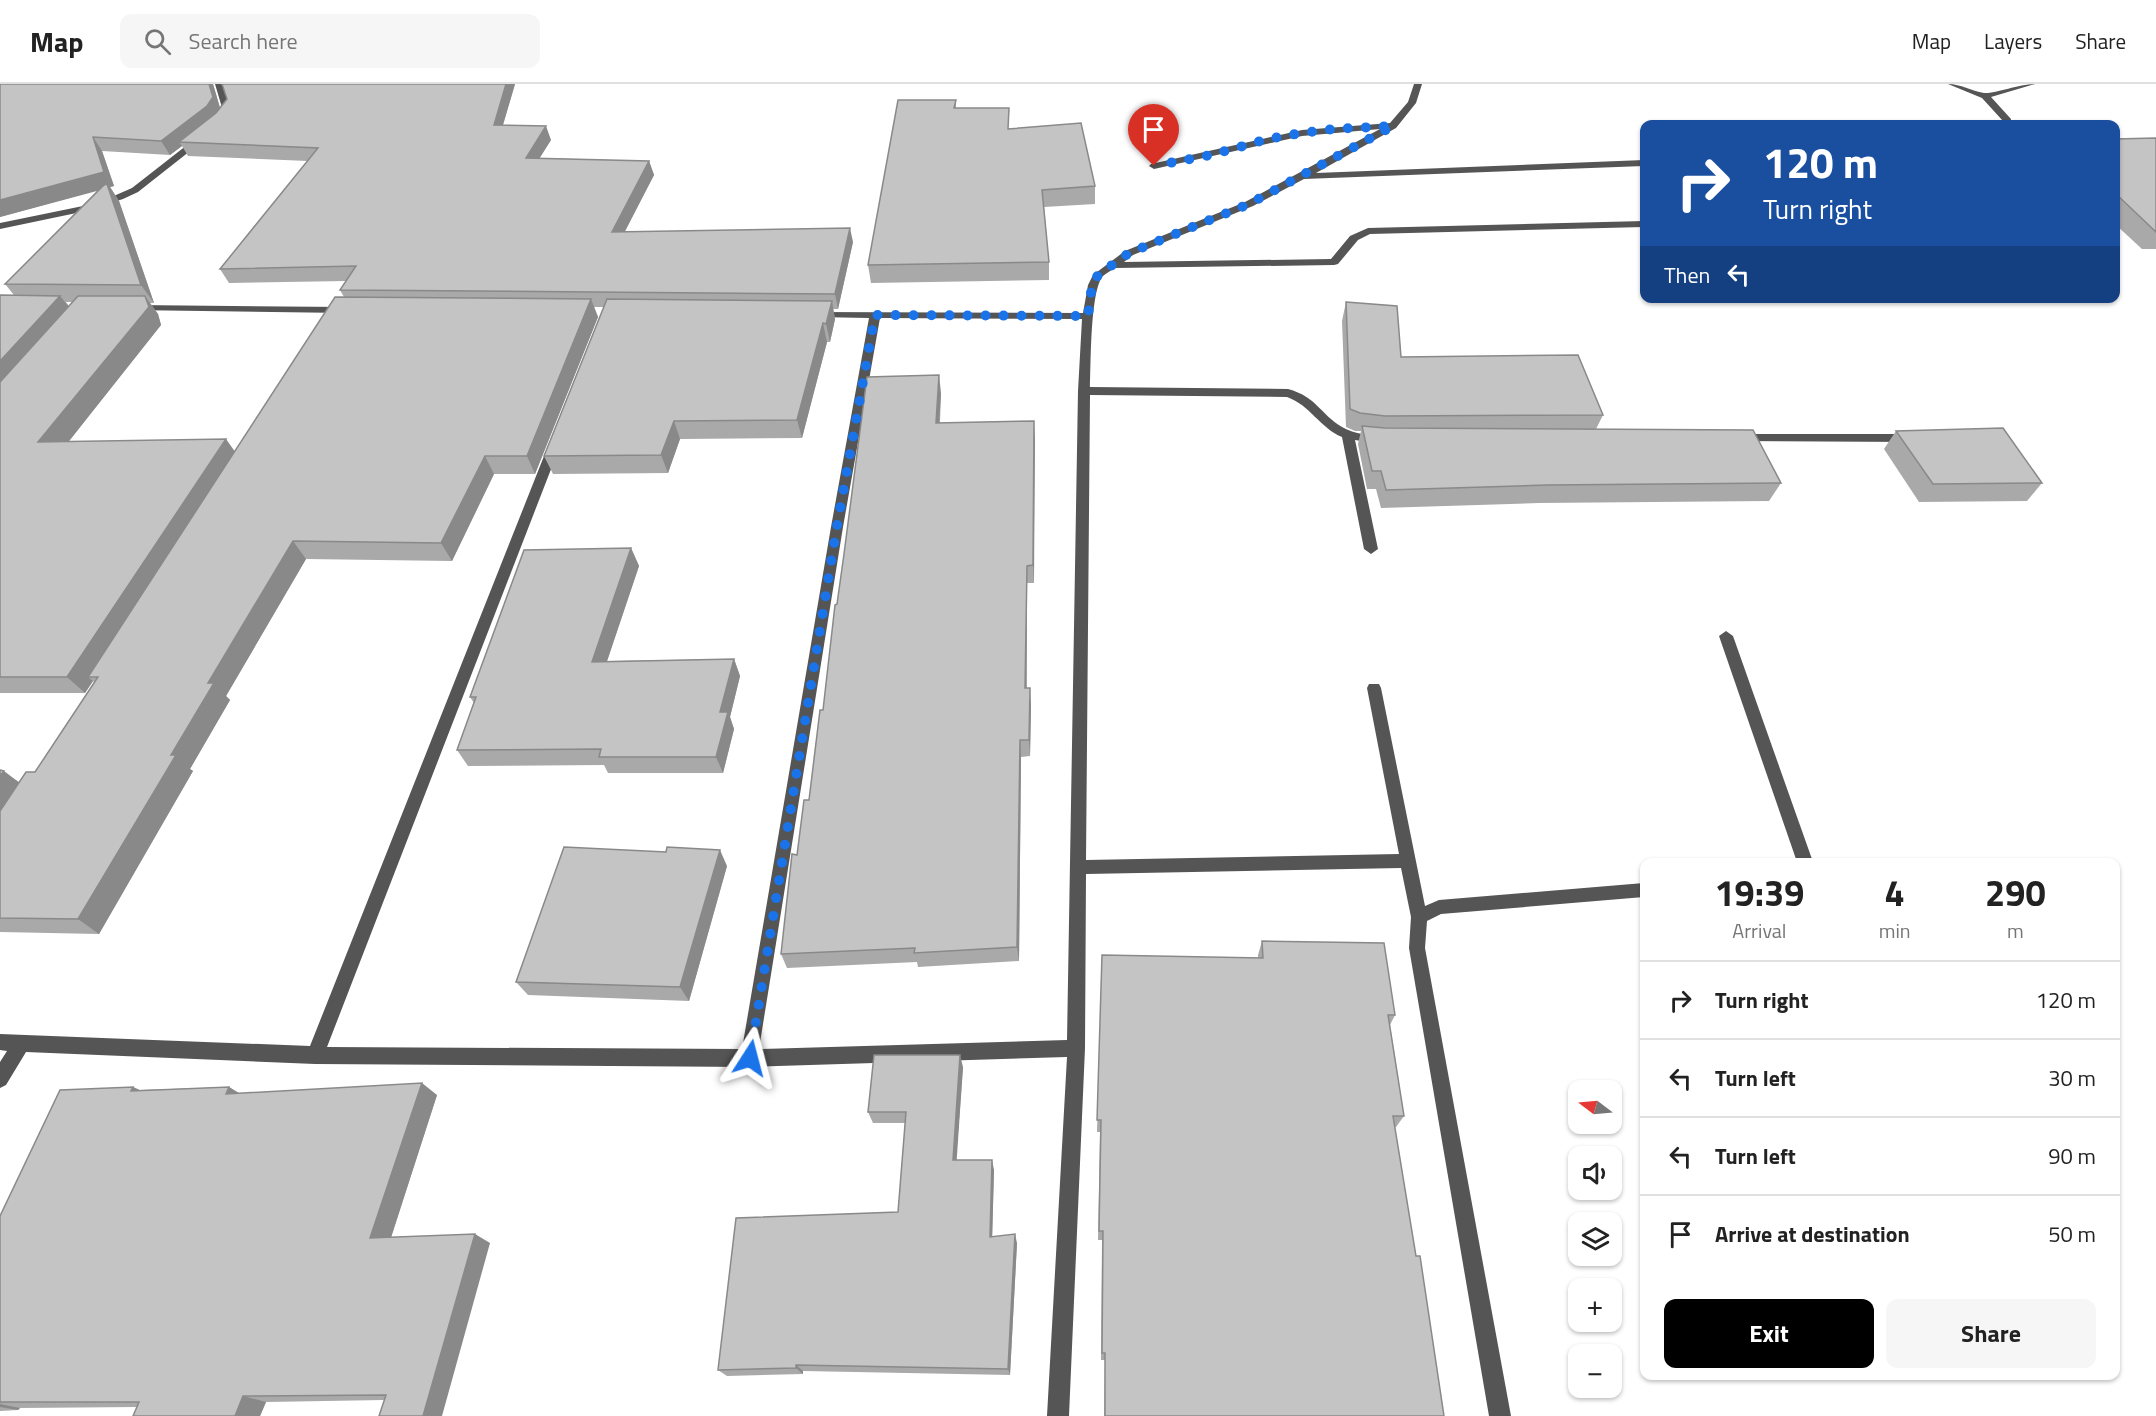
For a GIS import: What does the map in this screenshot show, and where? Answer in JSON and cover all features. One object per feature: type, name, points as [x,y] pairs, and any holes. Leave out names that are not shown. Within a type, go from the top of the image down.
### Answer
[{"type":"street","points":[[0,226],[93,206],[135,190],[220,123],[228,111],[219,84]]},
{"type":"street","points":[[1058,1416],[1076,1048],[1084,391],[1092,285],[1098,275],[1129,253],[1249,204],[1393,126],[1412,103],[1418,84]]},
{"type":"street","points":[[1952,84],[1985,96],[2007,120]]},
{"type":"street","points":[[1985,96],[2031,84]]},
{"type":"street","points":[[1154,166],[1211,155],[1279,137],[1334,129],[1393,126]]},
{"type":"street","points":[[1302,177],[1640,163]]},
{"type":"street","points":[[1111,266],[1334,261],[1338,260],[1354,238],[1368,231],[1640,224]]},
{"type":"street","points":[[123,308],[342,313]]},
{"type":"street","points":[[805,314],[1088,316]]},
{"type":"street","points":[[750,1058],[837,526],[875,315]]},
{"type":"street","points":[[1084,391],[1288,393],[1311,402],[1336,429],[1348,435],[1392,440]]},
{"type":"street","points":[[315,1055],[561,430]]},
{"type":"street","points":[[1348,435],[1371,549]]},
{"type":"street","points":[[1723,439],[1924,438]]},
{"type":"street","points":[[1726,636],[1804,858]]},
{"type":"street","points":[[1374,688],[1419,917],[1417,948],[1500,1416]]},
{"type":"street","points":[[1078,867],[1408,861]]},
{"type":"street","points":[[1419,917],[1439,907],[1640,890]]},
{"type":"street","points":[[0,1042],[315,1055],[750,1058],[1076,1048]]},
{"type":"street","points":[[0,1078],[21,1043]]},
{"type":"building","points":[[0,84],[209,84],[213,97],[207,106],[161,141],[93,137],[104,172],[0,200]]},
{"type":"building","points":[[222,84],[506,84],[494,125],[546,126],[526,158],[649,161],[612,232],[850,228],[835,294],[340,290],[356,266],[220,269],[318,148],[179,142],[216,113],[227,99]]},
{"type":"building","points":[[898,100],[956,100],[954,108],[1009,108],[1008,129],[1081,123],[1095,186],[1042,190],[1049,262],[868,265]]},
{"type":"building","points":[[2156,138],[2156,232],[2120,198],[2120,139]]},
{"type":"building","points":[[107,184],[141,285],[5,284],[104,185]]},
{"type":"building","points":[[0,295],[60,296],[0,361]]},
{"type":"building","points":[[78,296],[145,296],[149,307],[38,442],[226,439],[67,677],[0,677],[0,382]]},
{"type":"building","points":[[335,297],[591,299],[527,456],[485,456],[441,543],[293,541],[208,683],[214,683],[171,755],[176,755],[78,919],[0,918],[0,811],[26,772],[35,772],[98,677],[88,677]]},
{"type":"building","points":[[607,299],[832,301],[826,324],[823,323],[797,420],[674,421],[661,455],[544,456]]},
{"type":"building","points":[[1346,302],[1397,306],[1401,357],[1578,355],[1603,415],[1385,416],[1360,413],[1350,409]]},
{"type":"building","points":[[939,375],[936,423],[1034,421],[1033,565],[1027,566],[1025,688],[1030,688],[1029,740],[1020,740],[1017,947],[914,953],[915,948],[781,954],[792,854],[797,855],[804,800],[809,800],[820,710],[823,710],[835,605],[837,604],[867,377]]},
{"type":"building","points":[[1362,426],[1753,430],[1781,483],[1547,485],[1386,490],[1381,471],[1372,471]]},
{"type":"building","points":[[2003,428],[2042,483],[1933,484],[1896,431]]},
{"type":"building","points":[[631,548],[592,662],[734,659],[720,712],[728,712],[716,757],[599,757],[601,749],[457,750],[476,697],[470,697],[524,550]]},
{"type":"building","points":[[564,847],[666,852],[667,847],[720,850],[680,987],[516,982]]},
{"type":"building","points":[[1262,941],[1384,943],[1395,1015],[1388,1015],[1404,1116],[1393,1116],[1416,1256],[1420,1256],[1444,1416],[1105,1416],[1105,1353],[1102,1353],[1103,1231],[1099,1231],[1101,1120],[1097,1120],[1102,955],[1263,958]]},
{"type":"building","points":[[874,1055],[960,1055],[953,1160],[992,1160],[990,1237],[1015,1234],[1008,1369],[796,1365],[796,1368],[718,1370],[736,1218],[898,1212],[906,1112],[868,1112]]},
{"type":"building","points":[[422,1083],[370,1238],[475,1234],[423,1416],[379,1416],[386,1395],[243,1396],[235,1416],[133,1416],[139,1402],[0,1402],[0,1216],[60,1090],[133,1087],[131,1091],[229,1087],[226,1094]]},
{"type":"route","points":[[750,1058],[837,526],[875,315],[1088,316],[1092,285],[1098,275],[1129,253],[1249,204],[1393,126],[1302,133],[1154,166]]}]
